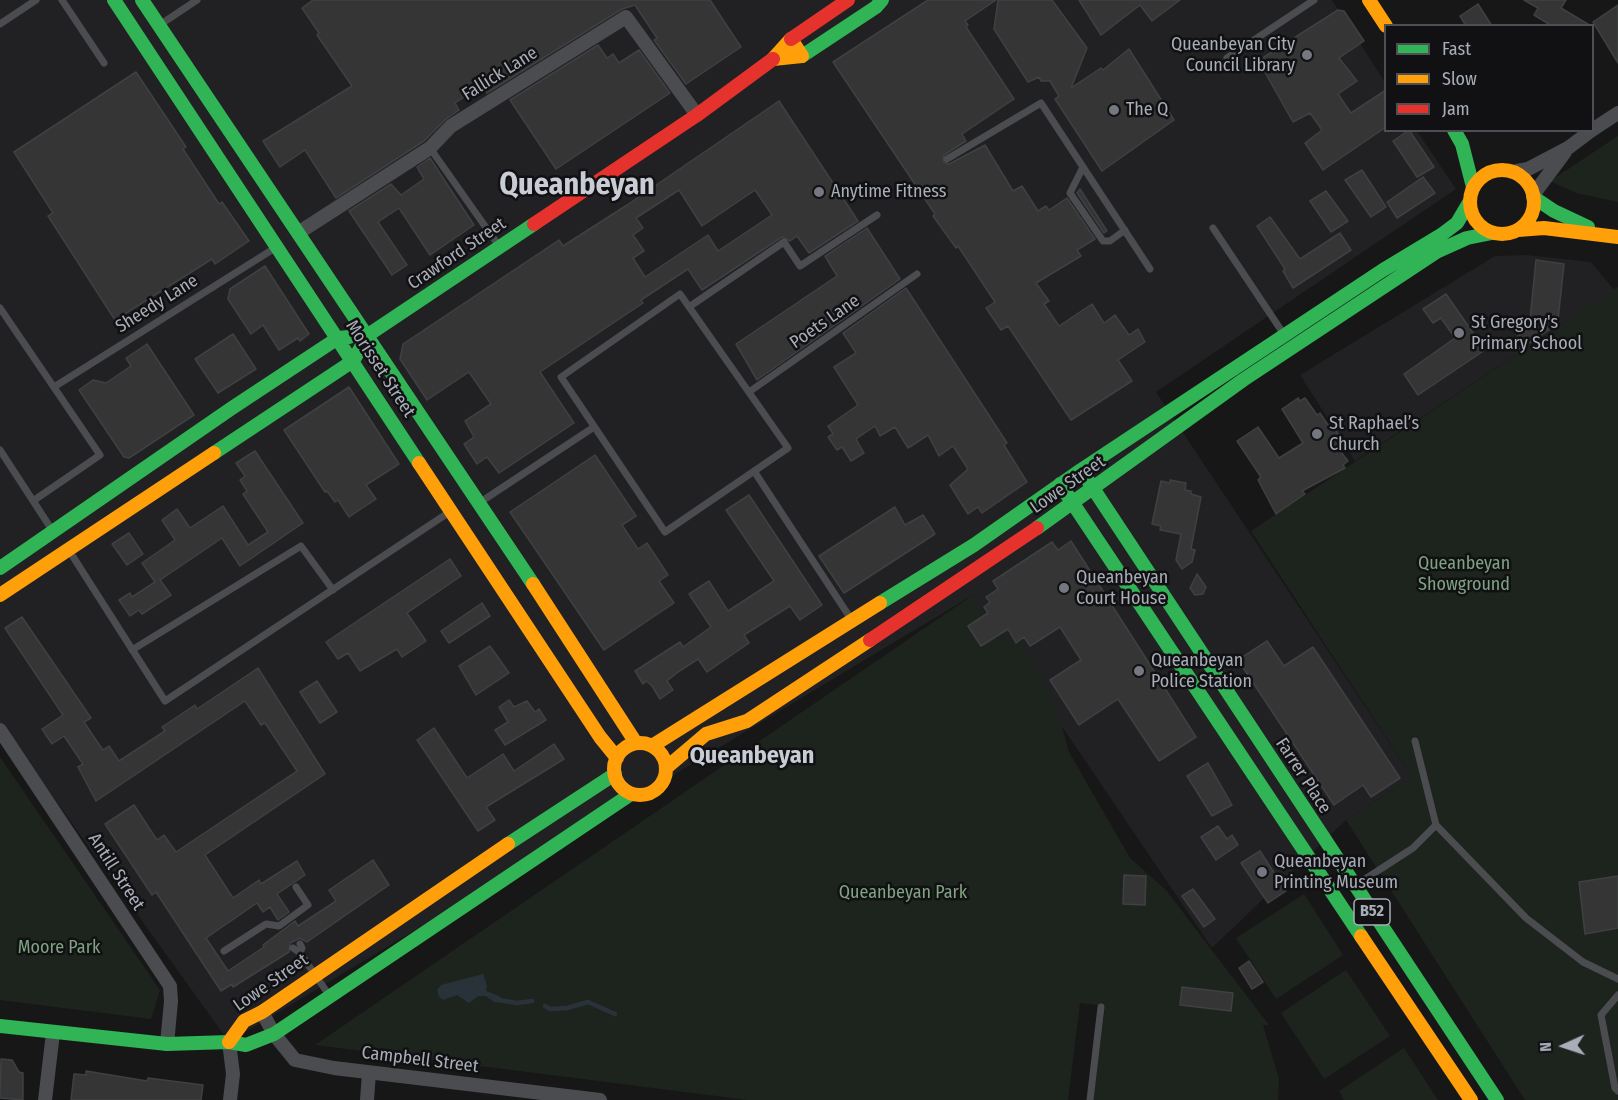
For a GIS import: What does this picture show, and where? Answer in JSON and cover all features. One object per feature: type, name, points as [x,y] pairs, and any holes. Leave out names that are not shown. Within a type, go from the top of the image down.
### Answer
[{"type":"main road","name":"Morisset Street","points":[[114,0],[600,737],[617,758]]},
{"type":"main road","name":"Morisset Street","points":[[142,0],[480,502],[636,743]]},
{"type":"main road","name":"Crawford Street","points":[[0,595],[353,361],[368,335],[697,115],[773,59],[791,39],[848,0]]},
{"type":"main road","points":[[773,59],[802,56],[876,7],[882,0]]},
{"type":"main road","points":[[1370,0],[1385,24]]},
{"type":"main road","points":[[791,39],[802,56]]},
{"type":"main road","points":[[1455,132],[1462,144],[1472,194],[1474,219],[1492,233],[1505,234],[1536,228],[1602,233],[1618,237]]},
{"type":"main road","points":[[1462,144],[1486,163],[1524,179],[1533,196],[1554,211],[1602,233]]},
{"type":"main road","points":[[1472,194],[1482,177],[1486,163]]},
{"type":"main road","name":"Lowe Street","points":[[666,768],[699,739],[747,721],[976,571],[1093,489],[1383,270],[1449,230],[1461,218],[1472,194]]},
{"type":"main road","points":[[1518,230],[1531,216],[1533,196]]},
{"type":"main road","name":"Lowe Street","points":[[652,746],[974,545],[1081,470],[1288,342],[1438,251],[1467,238],[1492,233]]},
{"type":"main road","name":"Crawford Street","points":[[0,568],[338,338],[368,335]]},
{"type":"main road","name":"Farrer Place","points":[[1081,470],[1497,1100]]},
{"type":"main road","name":"B52","points":[[1060,484],[1471,1100]]},
{"type":"main road","points":[[1228,737],[1247,724]]},
{"type":"main road","points":[[636,743],[652,746],[662,755],[666,768],[665,778],[655,791],[646,795],[631,794],[621,787],[615,774],[617,758],[625,748],[636,743]]},
{"type":"main road","name":"Lowe Street","points":[[230,1042],[244,1021],[262,1012],[599,782],[615,774]]},
{"type":"main road","points":[[0,1026],[167,1044],[193,1045],[230,1042],[246,1045],[274,1034],[631,794]]},
{"type":"street","name":"Fallick Lane","points":[[298,233],[430,148],[451,126],[626,17],[697,115]]},
{"type":"street","points":[[1594,129],[1618,113]]},
{"type":"street","points":[[1512,172],[1528,169],[1568,148],[1589,132]]},
{"type":"street","points":[[1533,196],[1568,148]]},
{"type":"street","name":"Antill Street","points":[[0,730],[170,986],[167,1044]]},
{"type":"street","name":"Campbell Street","points":[[262,1012],[274,1034],[295,1060],[527,1096],[600,1100]]},
{"type":"street","points":[[45,1100],[53,1033]]},
{"type":"street","points":[[230,1042],[233,1074],[230,1100]]},
{"type":"street","points":[[367,1100],[369,1073]]},
{"type":"lane","points":[[0,24],[36,0]]},
{"type":"lane","points":[[62,0],[104,63]]},
{"type":"lane","points":[[158,25],[197,0]]},
{"type":"lane","points":[[1227,58],[1314,0]]},
{"type":"lane","points":[[947,159],[1041,103],[1150,269]]},
{"type":"lane","points":[[430,148],[500,248]]},
{"type":"lane","points":[[1083,167],[1070,193],[1103,241],[1110,241],[1125,230]]},
{"type":"lane","points":[[689,307],[784,242],[800,266],[877,215]]},
{"type":"lane","points":[[1213,228],[1288,342]]},
{"type":"lane","name":"Sheedy Lane","points":[[54,387],[277,246]]},
{"type":"lane","name":"Poets Lane","points":[[749,392],[917,274]]},
{"type":"lane","points":[[680,294],[689,307],[788,448],[665,532],[561,377],[680,294]]},
{"type":"lane","points":[[0,308],[100,455],[33,501]]},
{"type":"lane","points":[[480,502],[594,427]]},
{"type":"lane","points":[[0,450],[53,532]]},
{"type":"lane","points":[[754,471],[852,621]]},
{"type":"lane","points":[[68,550],[165,701],[452,511]]},
{"type":"lane","points":[[132,650],[301,546],[333,590]]},
{"type":"lane","points":[[1415,741],[1436,825],[1526,918],[1583,962],[1618,979]]},
{"type":"lane","points":[[1354,886],[1413,848],[1436,825]]},
{"type":"lane","points":[[224,951],[266,924],[284,927],[308,905],[296,887]]},
{"type":"lane","points":[[297,946],[302,948],[300,953],[329,995]]},
{"type":"lane","points":[[1618,995],[1601,1015],[1615,1088],[1618,1091]]},
{"type":"lane","points":[[1090,1100],[1101,1007]]},
{"type":"shaded area","points":[[0,0],[1332,0],[1384,80],[1384,132],[1418,132],[1456,189],[1156,392],[1412,777],[1346,820],[1212,948],[973,595],[229,1042],[0,723]]},
{"type":"shaded area","name":"St Gregory's Primary School","points":[[1527,255],[1591,262],[1614,290],[1355,461],[1300,375],[1495,256]]},
{"type":"shaded area","points":[[483,974],[487,985],[486,991],[499,996],[504,1001],[503,1003],[494,1002],[486,996],[478,996],[469,1003],[457,995],[443,1000],[439,997],[437,990],[441,985]]},
{"type":"green space","points":[[1618,136],[1618,202],[1576,193],[1550,181]]},
{"type":"green space","name":"Queanbeyan Showground","points":[[1618,287],[1618,1100],[1525,1100],[1346,820],[1412,777],[1251,531]]},
{"type":"green space","name":"Queanbeyan Park","points":[[973,595],[1007,644],[1019,637],[1055,702],[1069,752],[1130,858],[1166,890],[1269,1025],[1263,1025],[1279,1079],[1278,1100],[1093,1100],[1105,1006],[1080,1003],[1068,1100],[748,1100],[315,1045]]},
{"type":"green space","name":"Moore Park","points":[[0,757],[160,990],[151,1019],[0,1000]]},
{"type":"green space","points":[[1304,894],[1343,955],[1276,999],[1236,938]]},
{"type":"green space","points":[[1346,970],[1390,1036],[1324,1079],[1281,1013]]},
{"type":"green space","points":[[1404,1048],[1438,1100],[1344,1100],[1339,1091]]},
{"type":"building","points":[[313,0],[710,0],[741,47],[686,84],[654,40],[657,38],[635,5],[622,9],[487,93],[482,85],[455,103],[459,110],[424,141],[336,198],[305,150],[280,167],[263,141],[352,86],[317,35],[319,33],[302,8]]},
{"type":"building","points":[[928,0],[996,0],[965,21],[968,25],[966,27],[1014,99],[962,134],[966,141],[944,155],[943,162],[949,164],[985,145],[1013,191],[1022,186],[1038,211],[1046,206],[1049,210],[1067,198],[1095,239],[1077,250],[1081,256],[1036,283],[1049,301],[1044,304],[1059,326],[1092,304],[1104,323],[1115,315],[1129,335],[1138,329],[1145,342],[1118,360],[1132,381],[1071,420],[1008,326],[1001,330],[986,308],[995,302],[958,246],[956,248],[933,216],[935,214],[833,62]]},
{"type":"building","points":[[998,0],[1052,0],[1087,48],[1071,88],[1101,68],[1103,70],[1129,49],[1174,120],[1102,171],[1055,99],[1059,96],[1050,81],[1041,81],[1039,77],[1028,82],[994,29]]},
{"type":"building","points":[[1079,0],[1180,0],[1152,21],[1140,5],[1101,35]]},
{"type":"building","points":[[1524,0],[1566,0],[1561,8],[1588,24],[1549,24],[1534,15],[1538,8]]},
{"type":"building","points":[[1478,4],[1491,24],[1465,24],[1460,16]]},
{"type":"building","points":[[1618,5],[1618,63],[1593,22]]},
{"type":"building","points":[[1338,10],[1344,11],[1364,41],[1339,58],[1357,81],[1338,94],[1351,113],[1384,91],[1384,128],[1323,170],[1305,143],[1322,130],[1310,113],[1293,122],[1262,67],[1264,57]]},
{"type":"building","points":[[598,45],[607,58],[613,54],[619,63],[639,50],[670,93],[556,169],[510,100]]},
{"type":"building","points":[[136,72],[186,147],[183,149],[219,204],[222,202],[249,241],[215,264],[212,259],[115,320],[48,216],[53,213],[14,152]]},
{"type":"building","points":[[779,101],[858,221],[809,253],[797,236],[790,241],[782,237],[702,290],[688,269],[641,300],[643,303],[540,372],[574,423],[499,473],[487,457],[477,464],[464,444],[474,437],[465,421],[491,404],[469,372],[427,400],[400,359],[403,344],[559,240],[563,246]],"holes":[[[679,190],[702,226],[755,190],[772,215],[718,251],[708,235],[645,277],[633,258],[644,251],[633,235],[643,228],[636,218]]]},
{"type":"building","points":[[1406,132],[1410,132],[1434,167],[1417,177],[1393,141]]},
{"type":"building","points":[[430,158],[474,225],[430,255],[399,208],[378,222],[407,265],[392,275],[349,211],[391,184],[401,195],[424,179],[417,167]]},
{"type":"building","points":[[1362,170],[1386,207],[1371,217],[1345,180]]},
{"type":"building","points":[[1423,177],[1435,193],[1397,218],[1387,202]]},
{"type":"building","points":[[1080,189],[1107,231],[1104,233],[1077,193]]},
{"type":"building","points":[[1326,191],[1348,221],[1331,232],[1310,201]]},
{"type":"building","points":[[1270,217],[1300,259],[1340,233],[1351,250],[1293,288],[1283,271],[1285,269],[1257,226]]},
{"type":"building","points":[[867,228],[900,279],[757,380],[736,344],[837,276],[825,256]]},
{"type":"building","points":[[1536,260],[1564,264],[1558,320],[1540,318],[1549,330],[1519,350],[1512,340],[1529,329]]},
{"type":"building","points":[[265,266],[309,334],[300,341],[298,338],[279,350],[263,325],[251,334],[228,299],[230,289]]},
{"type":"building","points":[[906,288],[1007,443],[1004,445],[1027,482],[982,513],[978,507],[968,514],[950,485],[968,469],[953,446],[939,456],[928,435],[908,448],[895,427],[880,436],[875,426],[856,439],[864,453],[851,461],[842,447],[837,450],[828,437],[833,434],[828,426],[858,405],[834,367],[856,353],[843,333]]},
{"type":"building","points":[[1446,294],[1485,350],[1418,395],[1404,374],[1455,338],[1441,318],[1433,323],[1423,309]]},
{"type":"building","points":[[233,334],[256,369],[218,393],[195,359]]},
{"type":"building","points":[[147,344],[194,415],[129,458],[124,457],[79,390],[93,380],[106,383],[131,366],[126,358]]},
{"type":"building","points":[[349,387],[399,464],[366,485],[376,499],[349,517],[338,500],[335,502],[327,491],[325,492],[284,430]]},
{"type":"building","points":[[1298,398],[1300,401],[1305,398],[1317,415],[1320,413],[1328,425],[1331,423],[1347,448],[1341,452],[1348,461],[1343,465],[1345,468],[1302,491],[1305,494],[1276,514],[1258,480],[1261,477],[1237,441],[1258,427],[1279,458],[1303,443],[1282,409]]},
{"type":"building","points":[[255,451],[303,523],[240,566],[222,538],[160,580],[171,595],[142,614],[139,610],[130,616],[119,600],[130,593],[132,597],[155,582],[142,563],[175,540],[162,520],[177,509],[190,528],[223,506],[248,545],[268,532],[243,494],[247,491],[240,480],[245,476],[236,463]]},
{"type":"building","points":[[595,455],[636,516],[622,525],[638,549],[647,543],[668,575],[659,581],[674,603],[604,650],[510,512]]},
{"type":"building","points":[[1170,480],[1186,483],[1185,490],[1201,497],[1191,549],[1195,550],[1192,562],[1182,569],[1176,560],[1181,534],[1160,530],[1161,526],[1152,524],[1161,481],[1170,483]]},
{"type":"building","points":[[749,495],[822,605],[800,620],[790,606],[744,635],[749,643],[707,672],[698,659],[667,681],[673,690],[660,699],[652,686],[646,681],[643,684],[635,671],[680,642],[683,647],[711,627],[689,594],[709,581],[728,611],[774,581],[726,510]]},
{"type":"building","points":[[895,507],[905,525],[923,515],[935,534],[844,593],[819,556]]},
{"type":"building","points":[[129,533],[143,554],[127,565],[112,544]]},
{"type":"building","points":[[1071,541],[1196,737],[1159,761],[1118,699],[1079,725],[1050,680],[1081,660],[1060,627],[1030,646],[1024,637],[1016,643],[1008,629],[981,646],[968,626],[988,613],[984,607],[990,602],[986,597],[998,589],[993,581],[1052,542],[1058,550]]},
{"type":"building","points":[[450,559],[461,576],[407,613],[426,641],[402,657],[397,649],[360,671],[348,653],[338,659],[326,642]]},
{"type":"building","points":[[1197,574],[1206,587],[1203,594],[1195,595],[1190,588]]},
{"type":"building","points":[[482,603],[490,616],[449,643],[441,631]]},
{"type":"building","points":[[22,617],[91,718],[84,722],[96,740],[103,750],[109,746],[119,761],[165,731],[162,727],[195,705],[197,709],[258,668],[325,774],[205,855],[233,898],[259,880],[261,884],[297,861],[305,875],[277,894],[289,912],[278,920],[270,907],[263,912],[257,903],[206,938],[228,971],[264,947],[263,945],[295,921],[298,926],[336,901],[329,890],[373,860],[389,885],[307,942],[300,938],[290,943],[289,952],[233,987],[232,984],[221,991],[156,892],[152,895],[105,824],[134,805],[157,840],[164,835],[176,852],[297,771],[265,723],[261,725],[245,701],[96,801],[78,767],[83,764],[64,736],[52,744],[42,729],[63,715],[5,628]]},
{"type":"building","points":[[1267,641],[1284,666],[1313,647],[1400,778],[1371,797],[1363,785],[1334,805],[1238,660]]},
{"type":"building","points":[[490,646],[509,673],[476,695],[459,666]]},
{"type":"building","points":[[317,681],[337,712],[320,723],[300,692]]},
{"type":"building","points":[[509,700],[514,707],[527,701],[535,712],[539,709],[546,720],[505,745],[495,730],[508,722],[499,707]]},
{"type":"building","points":[[434,728],[467,778],[503,754],[514,771],[554,744],[564,759],[486,807],[495,820],[478,831],[417,740]]},
{"type":"building","points":[[1208,763],[1232,805],[1212,816],[1187,776]]},
{"type":"building","points":[[1218,826],[1227,839],[1232,835],[1238,845],[1216,860],[1201,837]]},
{"type":"building","points":[[1260,851],[1286,891],[1268,903],[1241,863]]},
{"type":"building","points":[[1124,875],[1146,876],[1145,905],[1123,904]]},
{"type":"building","points":[[1618,876],[1618,928],[1585,934],[1579,882]]},
{"type":"building","points":[[1193,889],[1215,919],[1204,927],[1182,896]]},
{"type":"building","points":[[1249,961],[1263,982],[1252,989],[1239,968]]},
{"type":"building","points":[[1182,987],[1233,993],[1231,1011],[1180,1005]]},
{"type":"building","points":[[1,1059],[12,1060],[19,1072],[23,1073],[23,1100],[0,1098]]},
{"type":"building","points":[[86,1071],[147,1081],[148,1078],[203,1085],[201,1100],[71,1100],[74,1074],[86,1075]]},
{"type":"waterway","points":[[499,1000],[517,1003],[532,1001]]},
{"type":"waterway","points":[[545,1006],[550,1009],[567,1008],[588,1002],[615,1014]]},
{"type":"traffic: fast","points":[[114,0],[419,463]]},
{"type":"traffic: fast","points":[[142,0],[533,584]]},
{"type":"traffic: fast","points":[[802,56],[876,7],[882,0]]},
{"type":"traffic: fast","points":[[1455,132],[1462,144],[1473,187]]},
{"type":"traffic: fast","points":[[1533,197],[1554,211],[1588,227]]},
{"type":"traffic: fast","points":[[880,603],[974,545],[1081,470],[1383,270],[1441,235],[1457,223],[1470,201]]},
{"type":"traffic: fast","points":[[214,453],[353,361],[368,335],[534,224]]},
{"type":"traffic: fast","points":[[1037,528],[1243,380],[1438,251],[1467,238],[1492,233]]},
{"type":"traffic: fast","points":[[0,568],[232,408],[338,338],[349,337]]},
{"type":"traffic: fast","points":[[1081,470],[1497,1100]]},
{"type":"traffic: fast","points":[[1060,484],[1361,936]]},
{"type":"traffic: fast","points":[[508,844],[615,774]]},
{"type":"traffic: fast","points":[[0,1026],[167,1044],[229,1042],[246,1045],[274,1034],[631,794]]},
{"type":"traffic: slow","points":[[1369,0],[1385,24]]},
{"type":"traffic: slow","points":[[791,39],[802,56],[773,59],[791,39]]},
{"type":"traffic: slow","points":[[1502,170],[1514,172],[1525,179],[1532,190],[1534,202],[1532,214],[1525,225],[1514,232],[1502,234],[1490,232],[1479,225],[1472,214],[1470,202],[1472,190],[1479,179],[1490,172],[1502,170]]},
{"type":"traffic: slow","points":[[1518,230],[1544,228],[1618,237]]},
{"type":"traffic: slow","points":[[0,595],[214,453]]},
{"type":"traffic: slow","points":[[419,463],[600,737],[617,758]]},
{"type":"traffic: slow","points":[[533,584],[636,743]]},
{"type":"traffic: slow","points":[[652,746],[880,603]]},
{"type":"traffic: slow","points":[[666,768],[706,734],[747,721],[870,640]]},
{"type":"traffic: slow","points":[[640,743],[650,745],[658,751],[664,759],[666,769],[664,779],[658,787],[650,793],[640,795],[630,793],[622,787],[616,779],[614,769],[616,759],[622,751],[630,745],[640,743]]},
{"type":"traffic: slow","points":[[229,1042],[244,1021],[262,1012],[508,844]]},
{"type":"traffic: slow","points":[[1361,936],[1471,1100]]},
{"type":"traffic: jam","points":[[791,39],[848,0]]},
{"type":"traffic: jam","points":[[534,224],[697,115],[773,59]]},
{"type":"traffic: jam","points":[[870,640],[1037,528]]},
{"type":"place","name":"Queanbeyan City Council Library","points":[[1307,55]]},
{"type":"place","name":"The Q","points":[[1114,110]]},
{"type":"place","name":"Anytime Fitness","points":[[819,192]]},
{"type":"place","name":"St Gregory's Primary School","points":[[1459,333]]},
{"type":"place","name":"St Raphael’s Church","points":[[1317,434]]},
{"type":"place","name":"Queanbeyan Court House","points":[[1064,588]]},
{"type":"place","name":"Queanbeyan Police Station","points":[[1139,671]]},
{"type":"place","name":"Queanbeyan Printing Museum","points":[[1262,872]]},
{"type":"district","name":"Queanbeyan","points":[[577,186]]},
{"type":"district","name":"Queanbeyan","points":[[752,756]]}]
